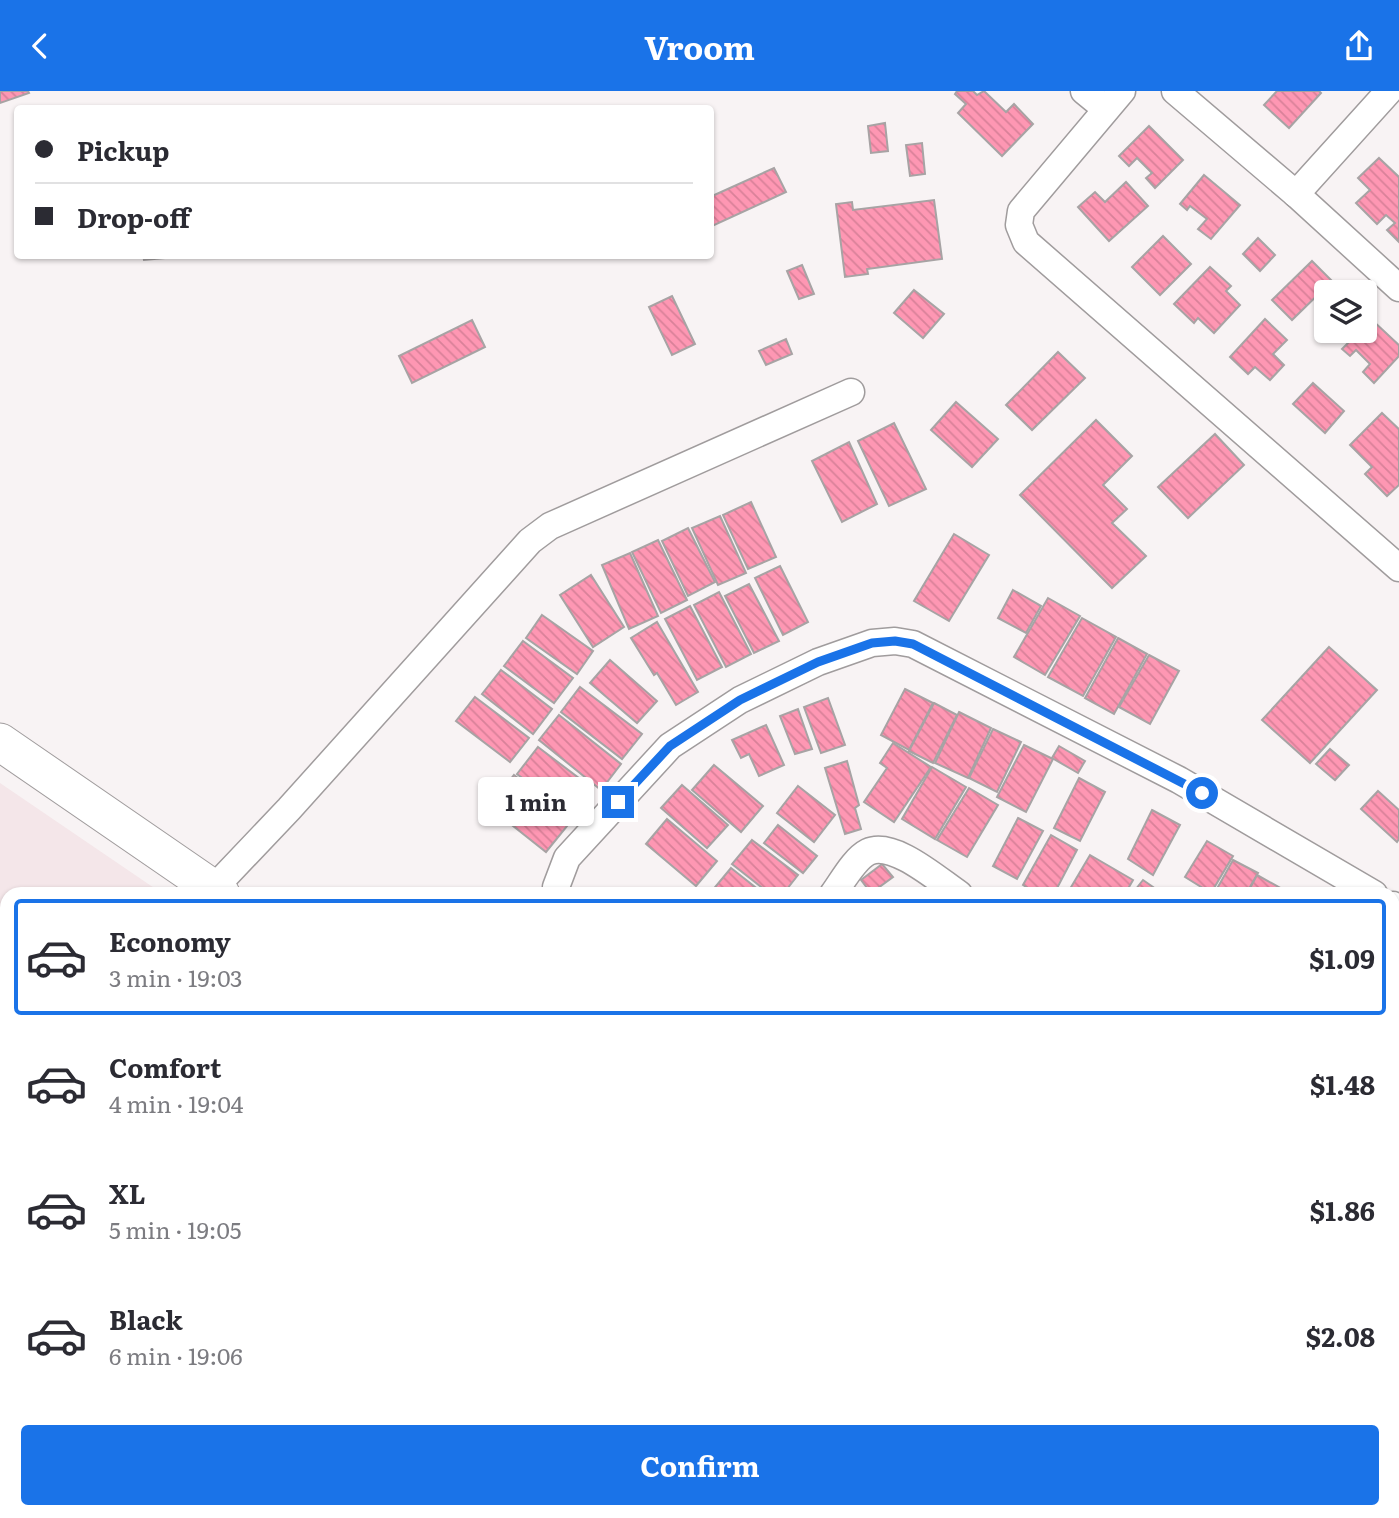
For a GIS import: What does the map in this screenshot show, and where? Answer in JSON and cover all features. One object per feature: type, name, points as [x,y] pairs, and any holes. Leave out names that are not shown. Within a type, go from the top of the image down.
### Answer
[{"type":"main road","points":[[1,744],[211,887]]},
{"type":"street","points":[[1084,91],[1114,100],[1021,211],[1019,225],[1026,242],[1399,568]]},
{"type":"street","points":[[1175,91],[1296,194],[1399,288]]},
{"type":"street","points":[[1296,194],[1389,91]]},
{"type":"street","points":[[221,887],[530,541],[550,526],[851,391]]},
{"type":"street","points":[[556,887],[567,858],[670,746],[740,700],[818,662],[872,643],[895,641],[913,644],[1180,780],[1362,887]]},
{"type":"street","points":[[838,887],[859,859],[868,852],[882,849],[899,854],[948,887]]},
{"type":"shaded area","points":[[0,783],[153,887],[0,887]]},
{"type":"building","points":[[0,91],[28,91],[29,93],[0,103]]},
{"type":"building","points":[[957,91],[973,91],[977,95],[984,91],[1006,112],[1014,104],[1033,124],[1002,156],[958,113],[966,104],[955,94]]},
{"type":"building","points":[[1277,91],[1321,93],[1289,128],[1264,105]]},
{"type":"building","points":[[885,123],[888,151],[871,153],[868,126]]},
{"type":"building","points":[[1149,126],[1183,160],[1155,188],[1146,178],[1152,173],[1137,158],[1129,166],[1119,156]]},
{"type":"building","points":[[922,143],[925,174],[910,176],[906,145]]},
{"type":"building","points":[[1379,158],[1399,177],[1399,242],[1387,230],[1395,223],[1386,215],[1377,224],[1356,203],[1370,190],[1358,178]]},
{"type":"building","points":[[774,168],[786,192],[714,225],[714,195]]},
{"type":"building","points":[[1204,175],[1240,205],[1211,239],[1198,229],[1207,219],[1190,206],[1187,210],[1180,204]]},
{"type":"building","points":[[1126,182],[1148,206],[1109,241],[1078,207],[1095,192],[1105,202]]},
{"type":"building","points":[[934,200],[942,259],[867,269],[868,274],[845,277],[836,204],[852,202],[853,210]]},
{"type":"building","points":[[1163,236],[1191,264],[1160,295],[1132,267]]},
{"type":"building","points":[[1258,238],[1275,255],[1260,271],[1243,254]]},
{"type":"building","points":[[1312,261],[1331,280],[1314,280],[1314,299],[1292,320],[1272,300]]},
{"type":"building","points":[[802,265],[814,294],[799,299],[787,271]]},
{"type":"building","points":[[1210,267],[1231,286],[1226,291],[1240,305],[1214,333],[1198,318],[1194,323],[1174,304]]},
{"type":"building","points":[[914,290],[944,314],[923,338],[894,313]]},
{"type":"building","points":[[672,296],[695,344],[672,355],[649,307]]},
{"type":"building","points":[[1265,319],[1287,340],[1273,354],[1284,365],[1270,380],[1255,367],[1248,374],[1230,357]]},
{"type":"building","points":[[472,320],[485,347],[412,383],[399,356]]},
{"type":"building","points":[[1377,325],[1399,345],[1399,356],[1374,383],[1363,372],[1370,364],[1356,350],[1350,356],[1342,349],[1348,343],[1377,343]]},
{"type":"building","points":[[786,339],[792,354],[766,365],[759,351]]},
{"type":"building","points":[[1058,352],[1085,378],[1032,430],[1006,405]]},
{"type":"building","points":[[1313,383],[1344,411],[1325,433],[1293,404]]},
{"type":"building","points":[[956,402],[998,439],[972,467],[931,430]]},
{"type":"building","points":[[1382,413],[1399,429],[1399,485],[1387,496],[1365,474],[1372,467],[1350,445]]},
{"type":"building","points":[[1096,420],[1132,456],[1103,485],[1127,509],[1112,523],[1146,556],[1112,588],[1020,495]]},
{"type":"building","points":[[894,423],[926,489],[889,506],[858,441]]},
{"type":"building","points":[[1215,434],[1244,465],[1188,518],[1158,487]]},
{"type":"building","points":[[849,442],[877,504],[842,522],[812,461]]},
{"type":"building","points":[[751,502],[776,557],[748,569],[723,515]]},
{"type":"building","points":[[720,516],[746,573],[718,585],[692,528]]},
{"type":"building","points":[[688,528],[715,582],[688,596],[662,541]]},
{"type":"building","points":[[954,534],[989,555],[949,621],[914,601]]},
{"type":"building","points":[[658,540],[687,600],[661,613],[632,552]]},
{"type":"building","points":[[630,553],[658,616],[629,629],[602,565]]},
{"type":"building","points":[[780,566],[808,622],[783,635],[755,578]]},
{"type":"building","points":[[591,575],[624,627],[593,647],[560,595]]},
{"type":"building","points":[[749,584],[779,641],[754,653],[725,596]]},
{"type":"building","points":[[1013,590],[1041,606],[1026,633],[998,618]]},
{"type":"building","points":[[719,592],[751,654],[726,667],[694,605]]},
{"type":"building","points":[[1048,598],[1080,616],[1045,675],[1014,657]]},
{"type":"building","points":[[690,606],[722,667],[697,680],[665,619]]},
{"type":"building","points":[[542,615],[593,651],[577,674],[526,638]]},
{"type":"building","points":[[1082,618],[1116,637],[1083,696],[1048,677]]},
{"type":"building","points":[[657,622],[698,692],[676,705],[631,638]]},
{"type":"building","points":[[1118,638],[1147,654],[1114,714],[1085,698]]},
{"type":"building","points":[[523,641],[573,678],[554,703],[504,666]]},
{"type":"building","points":[[1329,647],[1377,690],[1310,763],[1262,720]]},
{"type":"building","points":[[1149,655],[1179,671],[1150,724],[1119,707]]},
{"type":"building","points":[[610,660],[657,701],[637,723],[590,683]]},
{"type":"building","points":[[501,670],[552,709],[533,734],[482,694]]},
{"type":"building","points":[[580,687],[642,734],[622,759],[561,712]]},
{"type":"building","points":[[905,689],[933,703],[909,750],[881,735]]},
{"type":"building","points":[[475,697],[529,738],[510,762],[456,721]]},
{"type":"building","points":[[828,698],[845,745],[821,753],[804,707]]},
{"type":"building","points":[[934,703],[957,715],[933,763],[909,751]]},
{"type":"building","points":[[798,709],[812,749],[795,754],[780,716]]},
{"type":"building","points":[[959,712],[991,728],[968,778],[935,763]]},
{"type":"building","points":[[559,715],[621,764],[601,790],[539,740]]},
{"type":"building","points":[[766,725],[784,765],[759,776],[749,754],[741,758],[732,740]]},
{"type":"building","points":[[993,729],[1021,742],[997,792],[969,778]]},
{"type":"building","points":[[893,743],[931,767],[894,822],[864,802],[887,768],[880,763]]},
{"type":"building","points":[[1024,745],[1053,759],[1026,812],[997,797]]},
{"type":"building","points":[[1059,746],[1085,761],[1078,773],[1052,758]]},
{"type":"building","points":[[538,747],[592,788],[571,815],[517,774]]},
{"type":"building","points":[[1330,749],[1349,765],[1335,780],[1316,764]]},
{"type":"building","points":[[847,761],[859,805],[855,808],[861,829],[845,834],[825,768]]},
{"type":"building","points":[[714,765],[763,806],[741,832],[692,790]]},
{"type":"building","points":[[932,767],[966,787],[935,839],[902,819]]},
{"type":"building","points":[[514,775],[572,820],[546,852],[489,807]]},
{"type":"building","points":[[1079,778],[1105,792],[1080,841],[1054,828]]},
{"type":"building","points":[[682,785],[728,825],[707,848],[661,808]]},
{"type":"building","points":[[798,786],[835,815],[814,842],[777,813]]},
{"type":"building","points":[[969,788],[998,805],[967,857],[937,840]]},
{"type":"building","points":[[1378,791],[1399,810],[1397,842],[1361,809]]},
{"type":"building","points":[[1152,810],[1180,825],[1153,875],[1128,859]]},
{"type":"building","points":[[1018,818],[1043,831],[1017,879],[993,866]]},
{"type":"building","points":[[667,819],[717,861],[696,886],[646,844]]},
{"type":"building","points":[[778,825],[817,856],[803,873],[764,843]]},
{"type":"building","points":[[1051,835],[1077,850],[1058,887],[1023,885]]},
{"type":"building","points":[[752,840],[798,875],[789,887],[761,887],[732,864]]},
{"type":"building","points":[[1207,841],[1233,856],[1215,887],[1201,887],[1185,877]]},
{"type":"building","points":[[1090,855],[1133,880],[1129,887],[1071,887]]},
{"type":"building","points":[[1233,860],[1258,873],[1250,887],[1218,887]]},
{"type":"building","points":[[882,864],[893,877],[879,887],[866,887],[861,880]]},
{"type":"building","points":[[731,868],[755,887],[715,887]]},
{"type":"building","points":[[1257,875],[1279,887],[1251,887]]},
{"type":"building","points":[[1143,880],[1153,887],[1138,887]]},
{"type":"route","points":[[618,802],[670,746],[740,700],[818,662],[872,643],[895,641],[913,644],[1202,793]]}]
